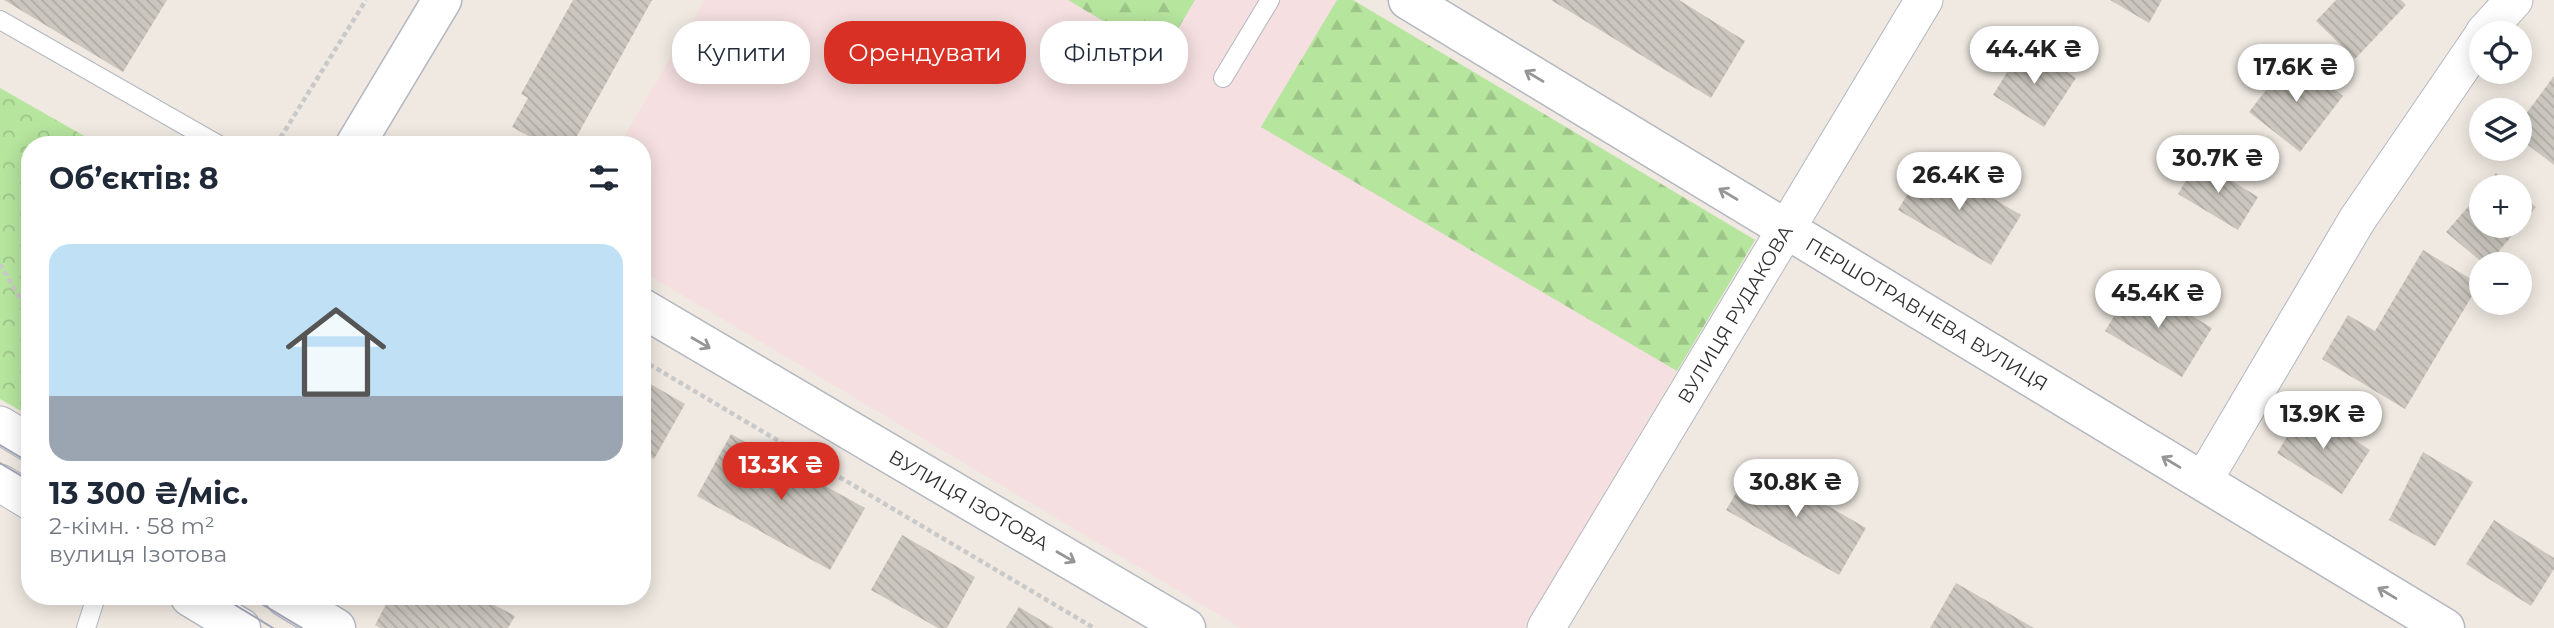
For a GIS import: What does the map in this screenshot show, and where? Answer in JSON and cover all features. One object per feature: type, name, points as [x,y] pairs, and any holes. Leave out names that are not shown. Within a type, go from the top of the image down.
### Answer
[{"type":"main road","points":[[364,136],[442,0]]},
{"type":"main road","name":"ПЕРШОТРАВНЕВА ВУЛИЦЯ","points":[[1408,0],[2445,628]]},
{"type":"main road","name":"ВУЛИЦЯ ІЗОТОВА","points":[[651,313],[1186,628]]},
{"type":"main road","points":[[203,605],[241,628]]},
{"type":"main road","points":[[298,605],[336,628]]},
{"type":"street","name":"ВУЛИЦЯ РУДАКОВА","points":[[1546,628],[1924,0]]},
{"type":"street","points":[[2495,21],[2514,0]]},
{"type":"street","points":[[2203,481],[2357,220],[2469,56]]},
{"type":"street","points":[[0,425],[21,438]]},
{"type":"street","points":[[0,483],[21,496]]},
{"type":"lane","points":[[1223,78],[1270,0]]},
{"type":"lane","points":[[0,20],[203,136]]},
{"type":"lane","points":[[86,628],[93,605]]},
{"type":"path","points":[[282,136],[366,0]]},
{"type":"path","points":[[0,264],[21,300]]},
{"type":"path","points":[[651,365],[1094,628]]},
{"type":"shaded area","points":[[705,0],[1353,0],[1755,240],[1524,628],[1241,628],[651,276],[651,136],[624,136],[672,56],[672,84],[810,84],[810,21],[693,21]]},
{"type":"green space","points":[[1068,0],[1195,0],[1183,21],[1103,21]]},
{"type":"green space","points":[[1337,0],[1353,0],[1755,240],[1677,371],[1261,127]]},
{"type":"green space","points":[[0,88],[84,136],[21,136],[21,411],[0,399]]},
{"type":"building","points":[[4,0],[167,0],[123,72]]},
{"type":"building","points":[[573,0],[652,0],[577,136],[528,136],[512,127],[528,98],[521,94]]},
{"type":"building","points":[[1551,0],[1679,0],[1745,41],[1711,98]]},
{"type":"building","points":[[2110,0],[2162,0],[2149,23]]},
{"type":"building","points":[[2336,0],[2401,0],[2406,5],[2355,59],[2316,21]]},
{"type":"building","points":[[2024,45],[2076,78],[2044,127],[1993,95]]},
{"type":"building","points":[[2292,57],[2343,96],[2300,152],[2249,112]]},
{"type":"building","points":[[2554,76],[2554,165],[2532,148],[2532,106]]},
{"type":"building","points":[[1928,160],[2021,215],[1991,265],[1898,210]]},
{"type":"building","points":[[2198,160],[2258,197],[2238,230],[2178,194]]},
{"type":"building","points":[[2469,206],[2469,238],[2510,238],[2498,252],[2470,252],[2446,232]]},
{"type":"building","points":[[2423,250],[2469,278],[2469,301],[2405,409],[2322,359],[2348,315],[2375,331]]},
{"type":"building","points":[[2135,282],[2212,328],[2182,377],[2105,331]]},
{"type":"building","points":[[651,384],[685,404],[654,459],[651,457]]},
{"type":"building","points":[[2305,408],[2370,450],[2342,494],[2277,453]]},
{"type":"building","points":[[731,434],[865,508],[830,570],[697,496]]},
{"type":"building","points":[[2423,452],[2473,482],[2435,546],[2389,520]]},
{"type":"building","points":[[1754,463],[1866,528],[1839,575],[1726,510]]},
{"type":"building","points":[[2494,520],[2554,558],[2554,569],[2531,606],[2466,564]]},
{"type":"building","points":[[902,535],[975,577],[947,628],[938,628],[871,590]]},
{"type":"building","points":[[1956,583],[2034,628],[1930,628]]},
{"type":"building","points":[[386,605],[494,605],[515,616],[508,628],[380,628],[375,625]]},
{"type":"building","points":[[1019,607],[1054,628],[1006,628]]},
{"type":"tram line","points":[[0,445],[21,458]]},
{"type":"tram line","points":[[0,463],[21,476]]},
{"type":"tram line","points":[[235,605],[273,628]]},
{"type":"tram line","points":[[263,605],[302,628]]}]
